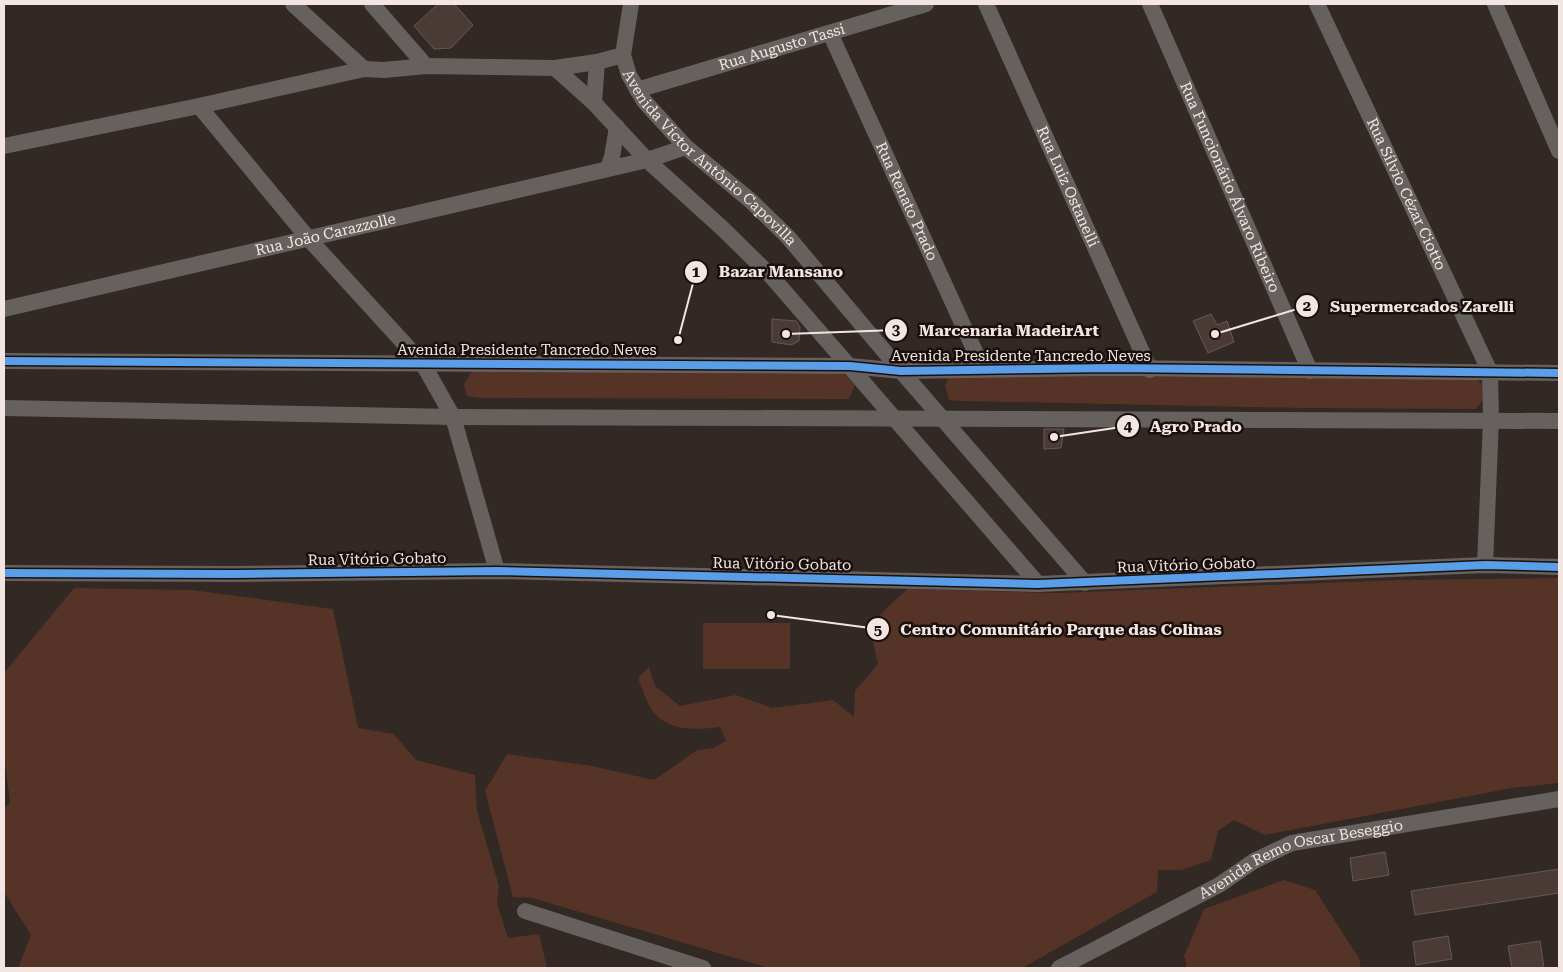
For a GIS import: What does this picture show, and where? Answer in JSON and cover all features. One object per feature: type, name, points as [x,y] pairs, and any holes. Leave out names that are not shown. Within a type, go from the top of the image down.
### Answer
[{"type":"street","points":[[293,4],[364,69]]},
{"type":"street","points":[[372,4],[426,66]]},
{"type":"street","points":[[623,56],[631,4]]},
{"type":"street","name":"Rua Augusto Tassi","points":[[636,90],[926,4]]},
{"type":"street","name":"Rua Luiz Ostanelli","points":[[986,4],[1150,370]]},
{"type":"street","name":"Rua Funcionário Álvaro Ribeiro","points":[[1150,4],[1310,371]]},
{"type":"street","name":"Rua Sílvio Cézar Ciotto","points":[[1317,4],[1490,372],[1491,420],[1485,566]]},
{"type":"street","points":[[1495,4],[1559,151]]},
{"type":"street","name":"Rua Renato Prado","points":[[830,33],[983,369]]},
{"type":"street","name":"Avenida Victor Antônio Capovilla","points":[[4,146],[199,106],[364,69],[384,70],[426,66],[555,68],[623,56],[636,90],[644,101],[686,147],[751,201],[788,238],[1085,583]]},
{"type":"street","points":[[594,103],[597,62]]},
{"type":"street","points":[[555,68],[594,103],[647,160],[722,228],[771,276],[1038,584]]},
{"type":"street","points":[[199,106],[308,238],[424,364],[453,417],[498,571]]},
{"type":"street","points":[[608,168],[612,158],[617,128]]},
{"type":"street","name":"Rua João Carazzolle","points":[[4,309],[647,160],[686,147]]},
{"type":"street","name":"Avenida Presidente Tancredo Neves","points":[[4,361],[850,366],[901,371],[983,369],[1559,373]]},
{"type":"street","points":[[4,408],[453,417],[1559,421]]},
{"type":"street","name":"Rua Vitório Gobato","points":[[4,573],[498,571],[1038,584],[1485,566],[1559,567]]},
{"type":"street","name":"Avenida Remo Oscar Beseggio","points":[[1059,968],[1219,885],[1254,861],[1292,843],[1559,799]]},
{"type":"street","points":[[525,911],[703,968]]},
{"type":"shaded area","points":[[473,370],[783,374],[842,372],[855,385],[849,399],[482,398],[467,396],[464,384]]},
{"type":"shaded area","points":[[949,376],[1475,378],[1482,384],[1483,399],[1476,409],[1302,408],[962,401],[949,400],[945,386]]},
{"type":"shaded area","points":[[1559,578],[1559,783],[1512,788],[1265,835],[1234,820],[1218,831],[1211,860],[1181,870],[1158,870],[1157,892],[1022,968],[769,968],[532,898],[513,897],[485,791],[507,754],[592,766],[654,780],[697,750],[713,748],[726,741],[720,727],[702,729],[683,728],[674,726],[658,717],[648,703],[638,678],[649,667],[655,686],[680,706],[736,695],[772,708],[833,700],[854,717],[855,691],[878,664],[869,625],[907,589],[1058,593],[1400,580]]},
{"type":"shaded area","points":[[74,588],[192,590],[333,609],[358,728],[394,734],[416,760],[475,775],[477,811],[499,886],[497,903],[508,938],[539,934],[547,968],[18,968],[31,935],[4,892],[4,809],[10,802],[4,754],[4,673]]},
{"type":"shaded area","points":[[703,623],[790,623],[790,669],[703,669]]},
{"type":"shaded area","points":[[1284,880],[1315,890],[1359,958],[1361,968],[1187,968],[1184,956],[1204,909]]},
{"type":"building","points":[[438,4],[454,4],[473,25],[451,48],[434,49],[414,26]]},
{"type":"building","points":[[1211,314],[1217,325],[1227,321],[1234,342],[1208,353],[1193,321]]},
{"type":"building","points":[[772,319],[796,321],[800,327],[799,341],[791,345],[772,342]]},
{"type":"building","points":[[1044,429],[1064,429],[1061,448],[1044,449]]},
{"type":"building","points":[[1385,852],[1389,875],[1353,881],[1350,858]]},
{"type":"building","points":[[1559,869],[1559,893],[1415,915],[1411,891]]},
{"type":"building","points":[[1448,936],[1452,959],[1416,965],[1413,942]]},
{"type":"building","points":[[1540,941],[1544,968],[1512,968],[1508,946]]},
{"type":"cycle path","points":[[4,361],[850,366],[901,371],[1113,368],[1559,373]]},
{"type":"cycle path","points":[[4,573],[233,574],[497,571],[1038,584],[1485,565],[1559,567]]},
{"type":"place","name":"Marcenaria MadeirArt","points":[[786,334]]},
{"type":"place","name":"Supermercados Zarelli","points":[[1215,334]]},
{"type":"place","name":"Bazar Mansano","points":[[678,340]]},
{"type":"place","name":"Agro Prado","points":[[1054,437]]},
{"type":"place","name":"Centro Comunitário Parque das Colinas","points":[[771,615]]}]
